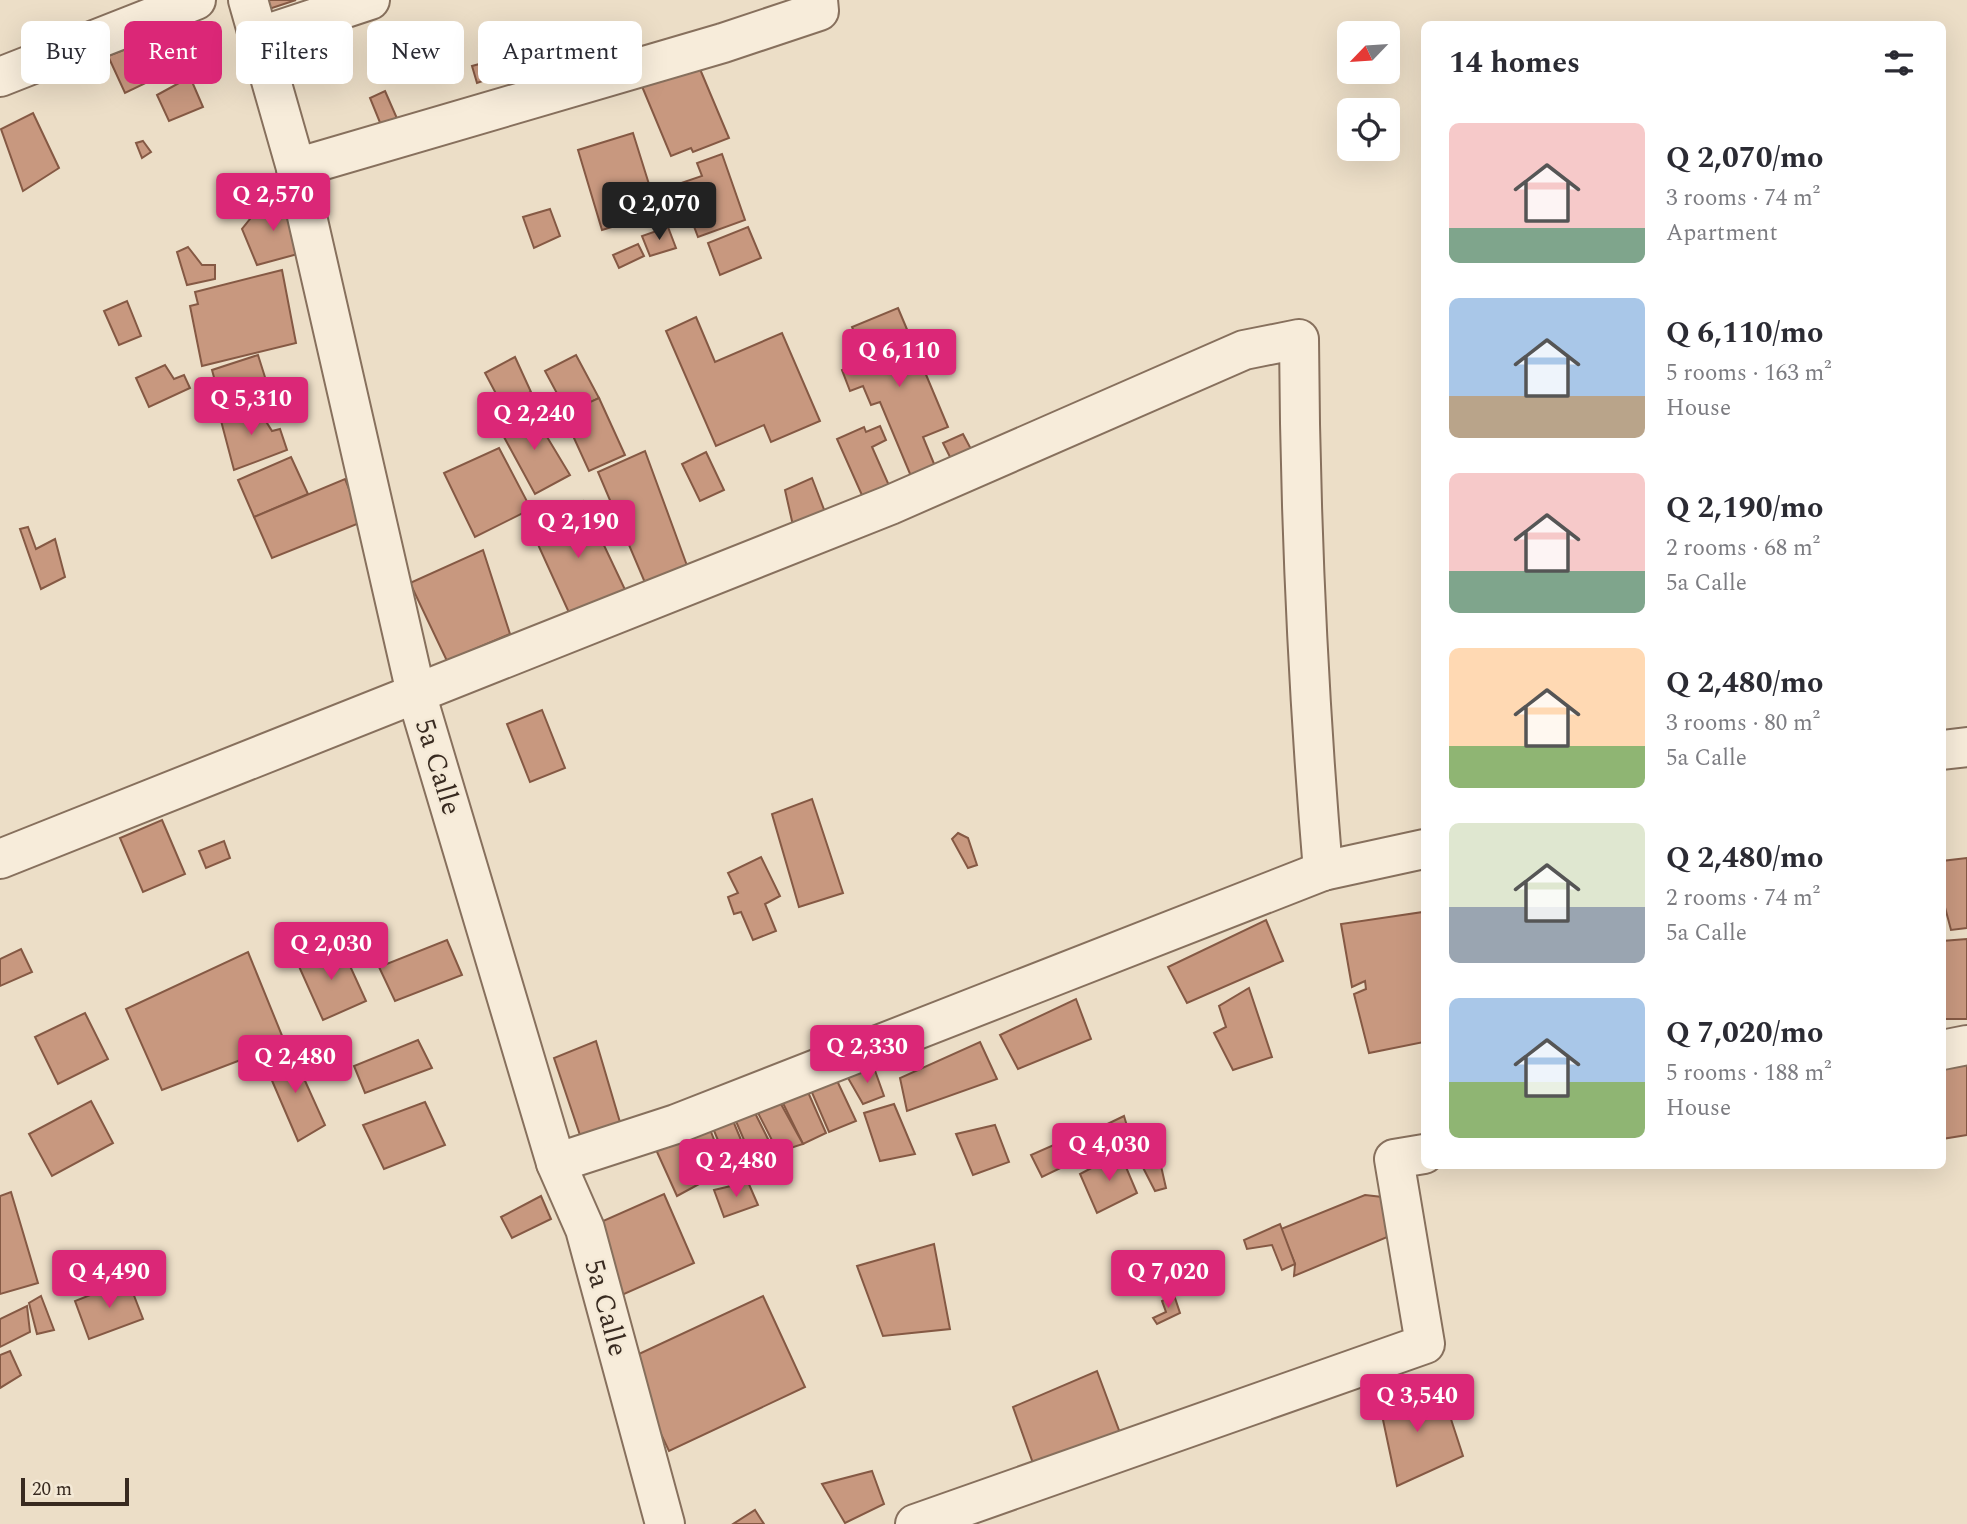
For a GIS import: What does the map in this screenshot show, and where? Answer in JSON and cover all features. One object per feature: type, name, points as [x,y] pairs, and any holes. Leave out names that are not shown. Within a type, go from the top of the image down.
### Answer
[{"type":"street","points":[[0,77],[196,0]]},
{"type":"street","name":"5a Calle","points":[[248,0],[254,21]]},
{"type":"street","points":[[306,21],[370,0]]},
{"type":"street","points":[[296,168],[723,43],[819,11],[818,0]]},
{"type":"street","name":"5a Calle","points":[[272,84],[296,168],[416,693],[555,1163],[585,1230],[665,1524]]},
{"type":"street","points":[[0,859],[416,693],[610,619],[890,505],[1244,350],[1299,339],[1300,520],[1308,691],[1323,871]]},
{"type":"street","points":[[1946,750],[1967,747]]},
{"type":"street","points":[[555,1163],[676,1124],[1323,871],[1421,850]]},
{"type":"street","points":[[1946,1049],[1967,1045]]},
{"type":"street","points":[[915,1524],[1425,1344],[1394,1159],[1421,1154]]},
{"type":"building","points":[[263,0],[296,0],[266,10]]},
{"type":"building","points":[[124,50],[124,84],[144,84],[125,93],[110,55]]},
{"type":"building","points":[[697,62],[729,138],[693,152],[691,148],[671,156],[642,84]]},
{"type":"building","points":[[478,64],[477,83],[472,66]]},
{"type":"building","points":[[177,84],[193,84],[203,107],[169,121],[157,95]]},
{"type":"building","points":[[385,91],[399,123],[383,130],[370,98]]},
{"type":"building","points":[[33,113],[59,168],[23,191],[1,129]]},
{"type":"building","points":[[633,133],[658,213],[602,230],[578,150]]},
{"type":"building","points":[[143,141],[151,152],[142,158],[136,143]]},
{"type":"building","points":[[722,154],[745,220],[698,237],[678,184],[702,176],[697,163]]},
{"type":"building","points":[[289,199],[305,252],[257,265],[242,229],[258,209]]},
{"type":"building","points":[[550,209],[560,236],[534,248],[523,217]]},
{"type":"building","points":[[668,227],[676,248],[650,256],[642,236]]},
{"type":"building","points":[[748,227],[761,258],[720,275],[708,243]]},
{"type":"building","points":[[638,244],[644,256],[619,268],[613,255]]},
{"type":"building","points":[[188,247],[202,265],[215,265],[215,279],[187,285],[177,252]]},
{"type":"building","points":[[282,270],[296,343],[202,366],[190,306],[198,304],[195,292]]},
{"type":"building","points":[[127,301],[141,336],[119,345],[104,311]]},
{"type":"building","points":[[898,308],[948,427],[923,437],[937,471],[913,481],[880,402],[871,405],[863,386],[850,391],[842,370],[881,354],[876,342],[861,349],[852,327]]},
{"type":"building","points":[[696,317],[715,362],[782,333],[820,421],[771,442],[764,425],[716,446],[666,331]]},
{"type":"building","points":[[258,355],[270,393],[222,407],[212,370]]},
{"type":"building","points":[[576,355],[599,398],[568,414],[545,371]]},
{"type":"building","points":[[515,357],[531,392],[502,405],[485,373]]},
{"type":"building","points":[[165,365],[174,379],[184,375],[190,388],[149,407],[136,378]]},
{"type":"building","points":[[599,398],[625,455],[589,471],[563,414]]},
{"type":"building","points":[[270,403],[262,415],[272,431],[280,429],[287,450],[234,470],[220,417]]},
{"type":"building","points":[[532,412],[570,475],[535,494],[498,426]]},
{"type":"building","points":[[880,426],[886,440],[872,447],[891,490],[865,502],[837,439],[864,427],[866,432]]},
{"type":"building","points":[[963,434],[972,451],[952,461],[943,443]]},
{"type":"building","points":[[499,448],[531,509],[475,537],[444,473]]},
{"type":"building","points":[[645,451],[689,571],[646,585],[598,472]]},
{"type":"building","points":[[706,452],[724,490],[700,501],[682,464]]},
{"type":"building","points":[[291,457],[308,494],[254,517],[238,480]]},
{"type":"building","points":[[812,478],[828,520],[794,530],[785,490]]},
{"type":"building","points":[[345,479],[362,522],[272,558],[254,517]]},
{"type":"building","points":[[583,501],[628,596],[571,617],[530,527]]},
{"type":"building","points":[[28,527],[36,549],[55,539],[65,577],[41,589],[20,529]]},
{"type":"building","points":[[483,550],[510,634],[447,661],[410,583]]},
{"type":"building","points":[[542,710],[565,768],[530,782],[507,724]]},
{"type":"building","points":[[812,799],[843,893],[799,907],[772,814]]},
{"type":"building","points":[[162,820],[185,874],[143,892],[120,838]]},
{"type":"building","points":[[958,833],[968,838],[977,865],[968,868],[952,839]]},
{"type":"building","points":[[224,841],[230,858],[206,868],[199,851]]},
{"type":"building","points":[[761,857],[780,896],[765,904],[776,931],[753,940],[741,912],[734,914],[728,897],[738,893],[728,873]]},
{"type":"building","points":[[1967,858],[1967,928],[1951,930],[1946,911],[1946,861]]},
{"type":"building","points":[[1421,912],[1421,1043],[1369,1053],[1354,994],[1366,989],[1365,981],[1352,987],[1341,924]]},
{"type":"building","points":[[1266,920],[1283,961],[1187,1003],[1168,967]]},
{"type":"building","points":[[1967,939],[1967,1019],[1946,1019],[1946,941]]},
{"type":"building","points":[[447,940],[462,975],[395,1001],[379,967]]},
{"type":"building","points":[[340,944],[366,1001],[323,1020],[297,962]]},
{"type":"building","points":[[21,949],[32,972],[0,986],[0,959]]},
{"type":"building","points":[[248,952],[285,1043],[162,1090],[126,1009]]},
{"type":"building","points":[[1249,988],[1272,1057],[1233,1070],[1214,1033],[1226,1027],[1219,1006]]},
{"type":"building","points":[[1076,999],[1091,1039],[1018,1069],[1000,1035]]},
{"type":"building","points":[[85,1013],[108,1059],[58,1084],[35,1037]]},
{"type":"building","points":[[418,1040],[432,1068],[365,1093],[354,1066]]},
{"type":"building","points":[[596,1041],[622,1129],[583,1144],[554,1058]]},
{"type":"building","points":[[980,1042],[997,1079],[907,1111],[900,1078]]},
{"type":"building","points":[[292,1052],[325,1125],[298,1141],[264,1062]]},
{"type":"building","points":[[1967,1057],[1967,1135],[1946,1138],[1946,1060]]},
{"type":"building","points":[[873,1065],[884,1096],[863,1104],[848,1078]]},
{"type":"building","points":[[832,1070],[856,1121],[829,1132],[807,1081]]},
{"type":"building","points":[[804,1083],[826,1133],[803,1144],[778,1093]]},
{"type":"building","points":[[776,1095],[803,1144],[778,1152],[754,1105]]},
{"type":"building","points":[[91,1101],[113,1143],[52,1176],[29,1134]]},
{"type":"building","points":[[425,1102],[445,1145],[384,1169],[363,1125]]},
{"type":"building","points":[[894,1104],[915,1154],[880,1161],[864,1113]]},
{"type":"building","points":[[751,1105],[775,1153],[753,1161],[732,1112]]},
{"type":"building","points":[[729,1111],[751,1164],[731,1172],[710,1121]]},
{"type":"building","points":[[1124,1116],[1130,1136],[1075,1161],[1079,1154],[1074,1140]]},
{"type":"building","points":[[706,1119],[727,1173],[701,1183],[680,1130]]},
{"type":"building","points":[[676,1124],[701,1183],[677,1196],[653,1143]]},
{"type":"building","points":[[995,1125],[1009,1162],[973,1175],[956,1134]]},
{"type":"building","points":[[1154,1135],[1166,1188],[1155,1191],[1133,1148]]},
{"type":"building","points":[[1065,1140],[1075,1161],[1042,1177],[1031,1155]]},
{"type":"building","points":[[1120,1153],[1137,1193],[1097,1213],[1080,1174]]},
{"type":"building","points":[[748,1182],[758,1205],[724,1217],[714,1190]]},
{"type":"building","points":[[11,1192],[38,1283],[0,1294],[0,1196]]},
{"type":"building","points":[[664,1194],[694,1263],[615,1298],[585,1229]]},
{"type":"building","points":[[1365,1195],[1391,1198],[1404,1230],[1294,1276],[1295,1264],[1281,1229]]},
{"type":"building","points":[[541,1196],[551,1219],[512,1238],[501,1217]]},
{"type":"building","points":[[1280,1224],[1295,1264],[1282,1270],[1272,1245],[1247,1249],[1244,1240]]},
{"type":"building","points":[[934,1244],[950,1329],[883,1336],[857,1266]]},
{"type":"building","points":[[128,1280],[143,1319],[89,1339],[75,1301]]},
{"type":"building","points":[[1174,1295],[1180,1313],[1157,1324],[1153,1318],[1166,1312],[1162,1301]]},
{"type":"building","points":[[41,1296],[54,1330],[37,1334],[29,1303]]},
{"type":"building","points":[[763,1296],[805,1387],[669,1451],[626,1360]]},
{"type":"building","points":[[27,1306],[30,1332],[0,1347],[0,1319]]},
{"type":"building","points":[[10,1351],[21,1375],[0,1388],[0,1355]]},
{"type":"building","points":[[1097,1371],[1120,1433],[1034,1466],[1013,1407]]},
{"type":"building","points":[[1375,1382],[1447,1407],[1463,1456],[1397,1486]]},
{"type":"building","points":[[872,1471],[884,1504],[845,1523],[822,1484]]},
{"type":"building","points":[[755,1510],[764,1524],[733,1524]]}]
